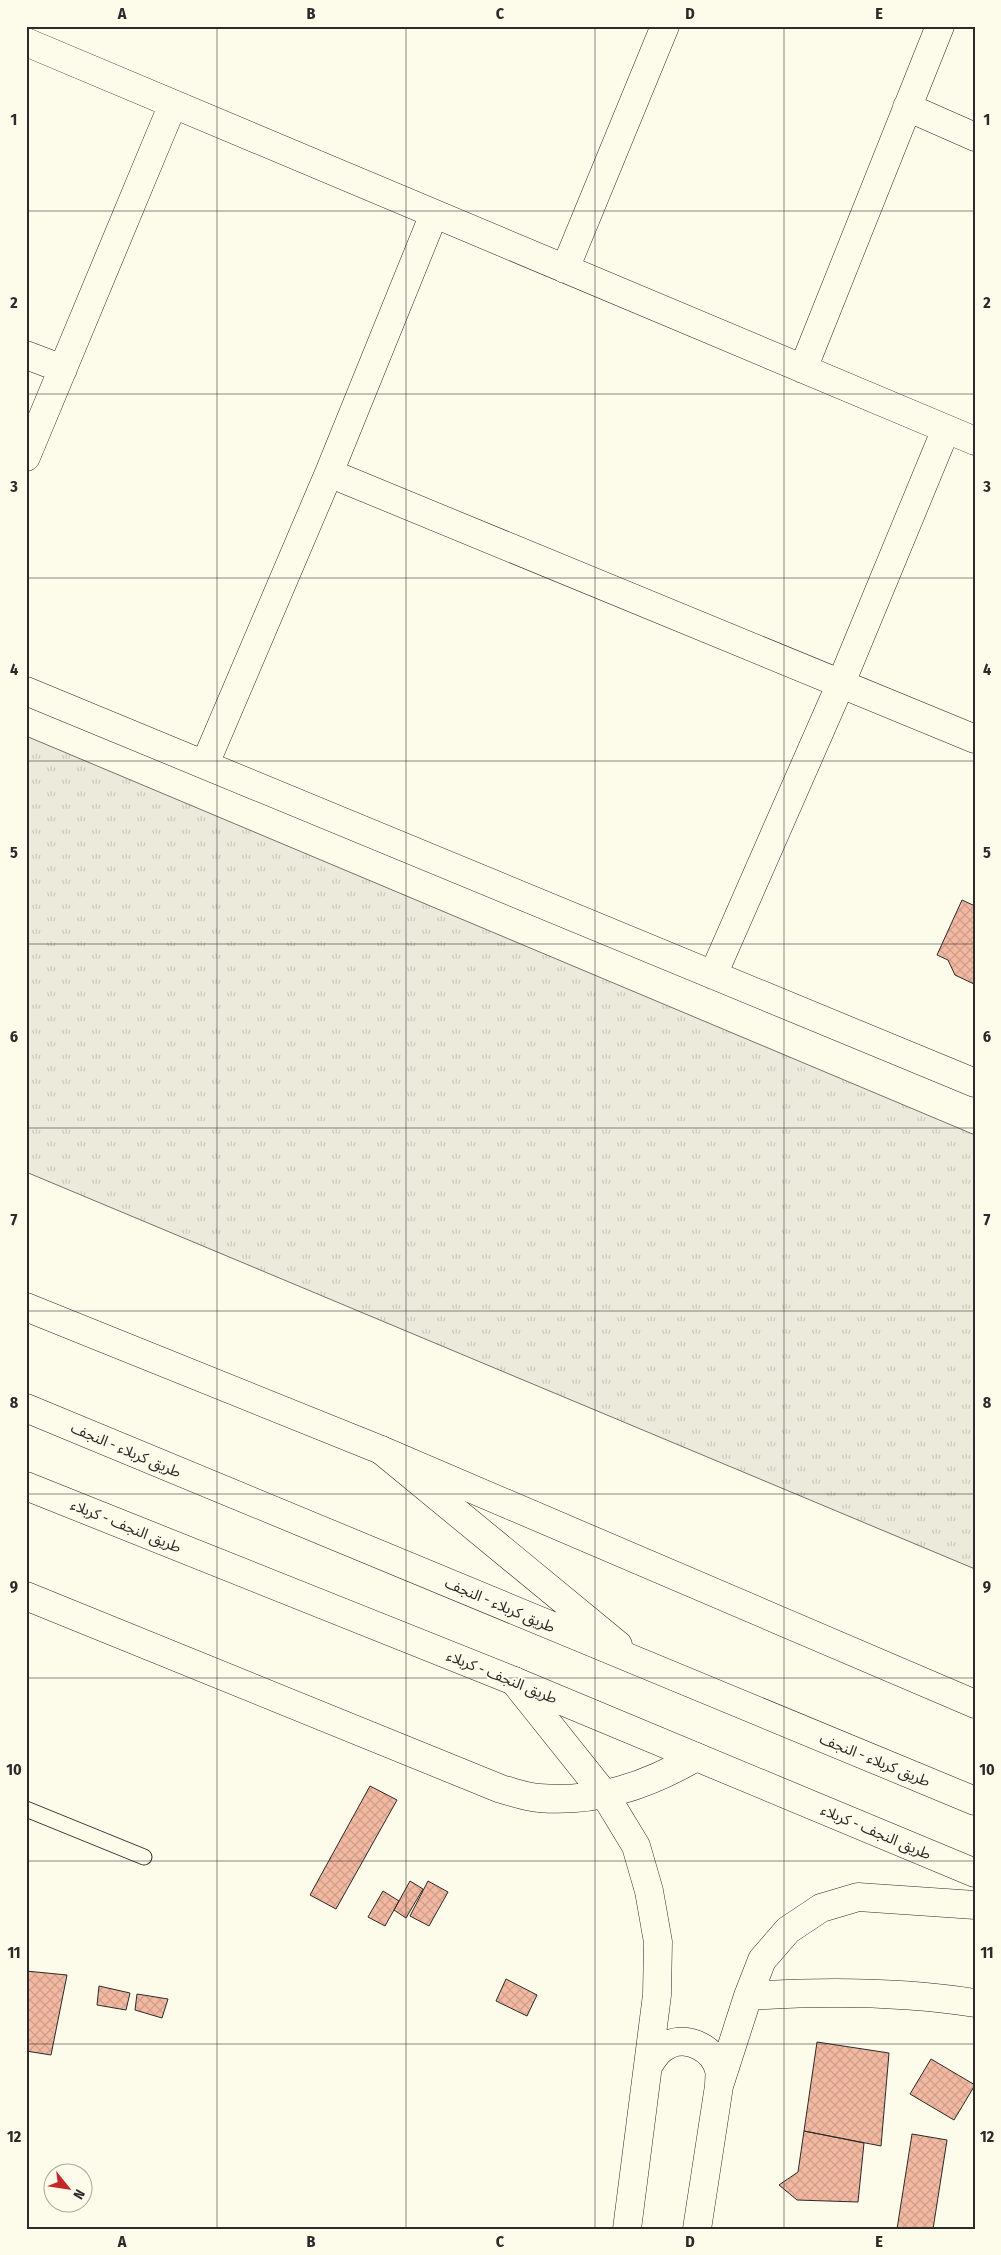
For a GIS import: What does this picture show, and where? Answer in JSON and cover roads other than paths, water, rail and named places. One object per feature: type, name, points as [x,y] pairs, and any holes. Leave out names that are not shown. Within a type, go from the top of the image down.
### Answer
[{"type":"main road","points":[[565,269],[665,26]]},
{"type":"main road","points":[[803,368],[940,26]]},
{"type":"main road","points":[[26,42],[975,441]]},
{"type":"main road","points":[[26,457],[173,104]]},
{"type":"main road","points":[[907,107],[975,137]]},
{"type":"main road","points":[[205,764],[330,473],[434,214]]},
{"type":"main road","points":[[26,355],[63,369]]},
{"type":"main road","points":[[714,974],[841,684],[946,429]]},
{"type":"main road","points":[[330,473],[975,739]]},
{"type":"main road","points":[[26,691],[975,1082]]},
{"type":"main road","points":[[26,1307],[381,1450],[975,1704]]},
{"type":"main road","name":"طريق کربلاء - النجف","points":[[26,1408],[641,1664],[975,1800]]},
{"type":"main road","points":[[381,1450],[641,1664]]},
{"type":"main road","name":"طريق النجف - کربلاء","points":[[26,1486],[514,1681],[975,1873]]},
{"type":"main road","points":[[26,1596],[501,1789],[537,1798],[571,1799],[605,1795],[637,1786],[668,1774],[696,1757]]},
{"type":"main road","points":[[514,1681],[605,1795],[636,1846],[649,1891],[658,1942],[657,1995],[627,2229]]},
{"type":"main road","points":[[719,2086],[748,1996],[762,1960],[788,1930],[821,1908],[858,1897],[975,1906]]},
{"type":"main road","points":[[748,1996],[844,1992],[940,1997],[975,2003]]},
{"type":"main road","points":[[648,2066],[657,2052],[670,2044],[685,2041],[700,2045],[712,2056],[719,2070],[719,2086],[697,2229]]},
{"type":"lane","points":[[26,1809],[144,1857]]}]
